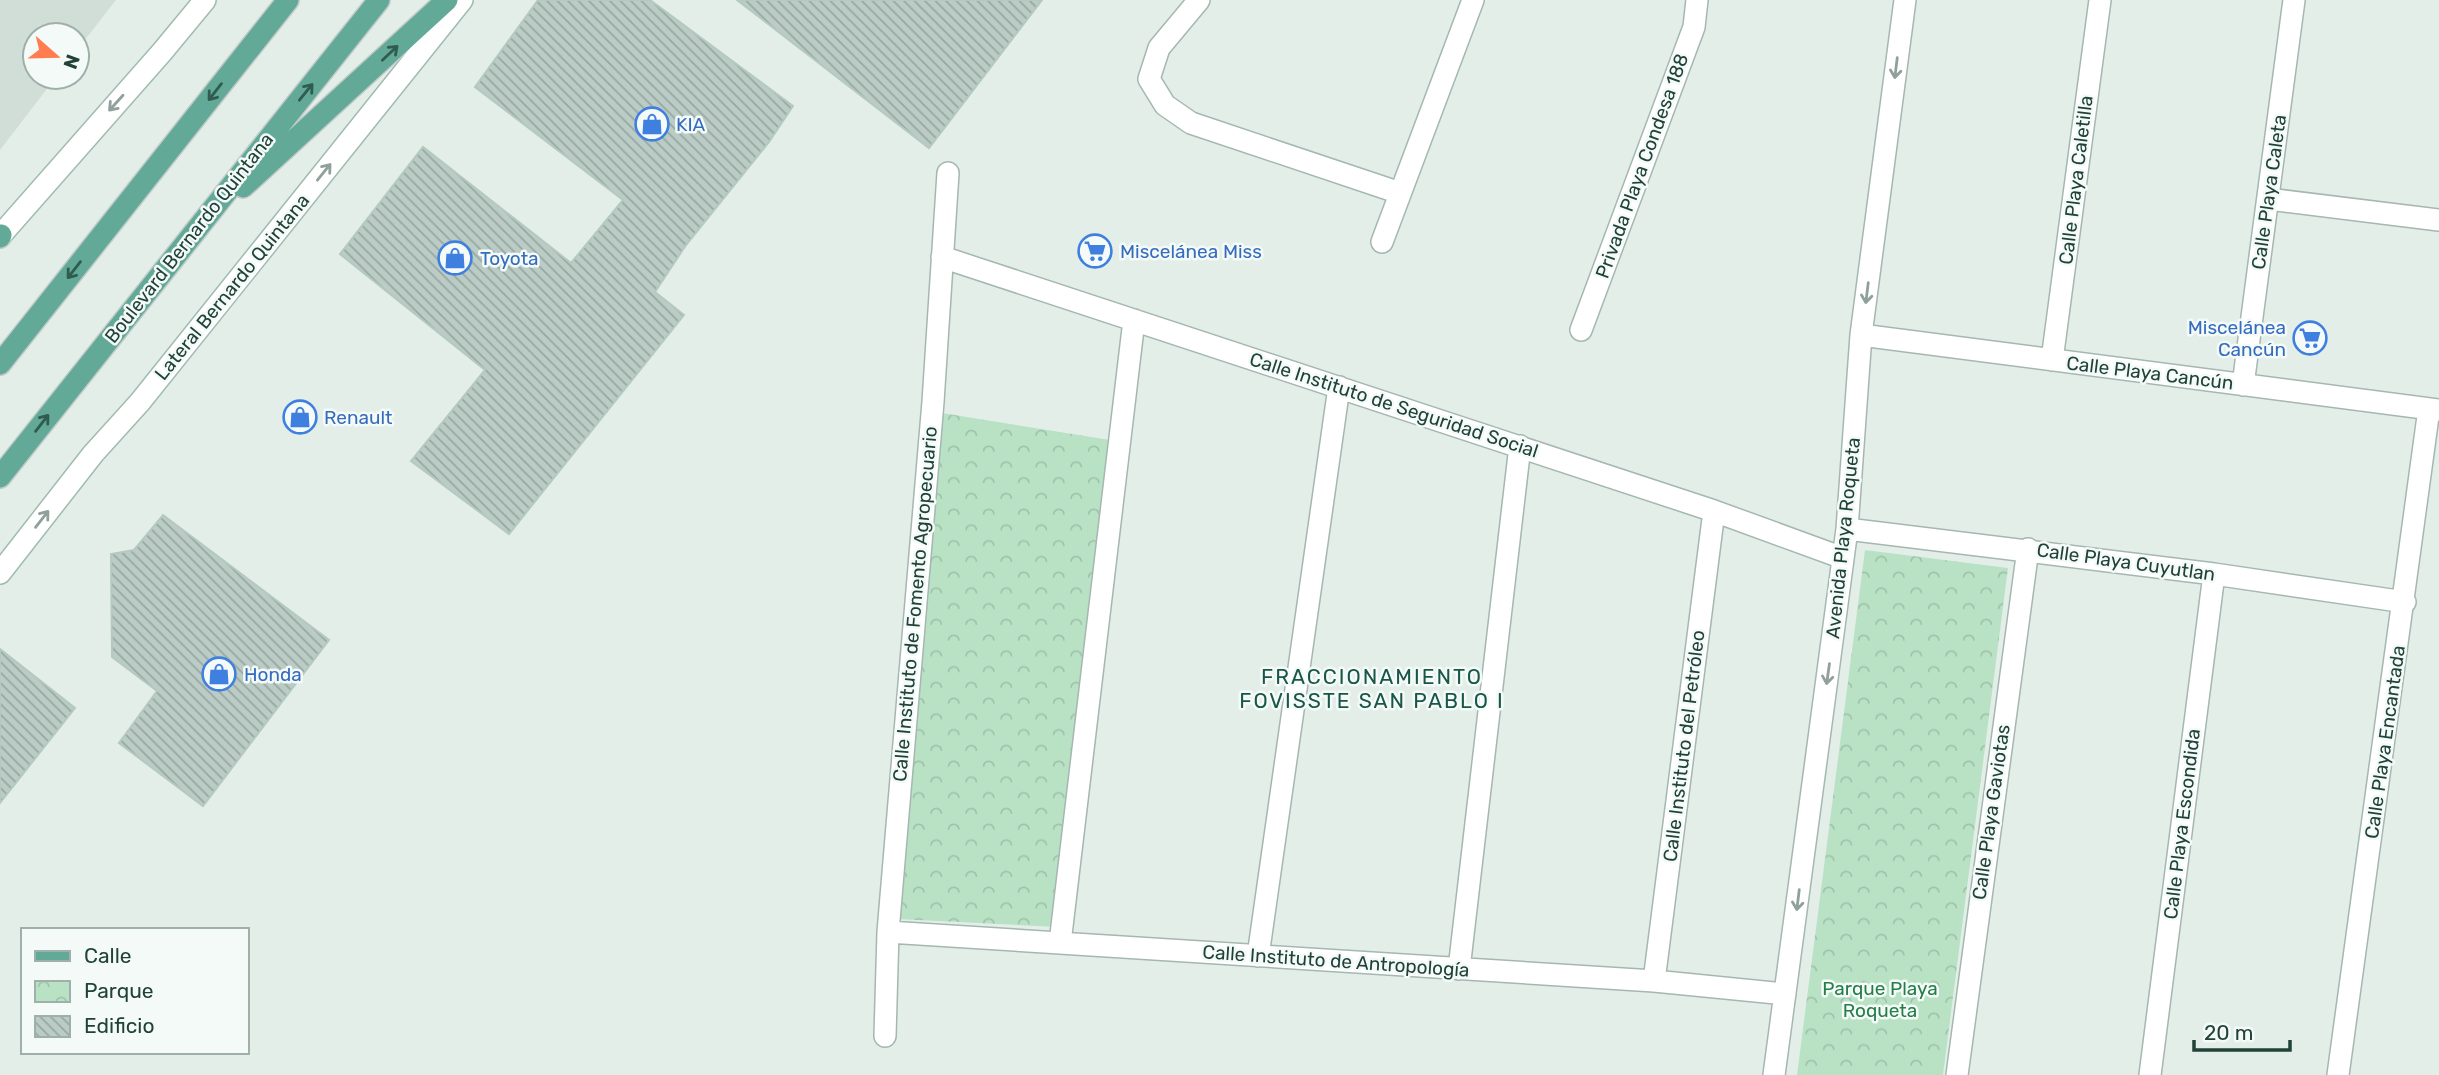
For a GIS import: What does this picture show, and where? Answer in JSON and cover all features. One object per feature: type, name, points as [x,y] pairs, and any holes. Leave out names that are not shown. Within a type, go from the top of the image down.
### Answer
[{"type":"main road","points":[[0,363],[288,0]]},
{"type":"main road","name":"Boulevard Bernardo Quintana","points":[[0,477],[379,0]]},
{"type":"main road","points":[[195,231],[447,0]]},
{"type":"street","points":[[0,236],[205,0]]},
{"type":"street","name":"Lateral Bernardo Quintana","points":[[0,573],[93,454],[148,392],[462,0]]},
{"type":"street","points":[[1199,0],[1159,48],[1149,79],[1165,105],[1191,123],[1400,193]]},
{"type":"street","points":[[1382,242],[1473,0]]},
{"type":"street","name":"Privada Playa Condesa 188","points":[[1581,330],[1694,27],[1697,0]]},
{"type":"street","name":"Avenida Playa Roqueta","points":[[1774,1075],[1847,529],[1861,335],[1905,0]]},
{"type":"street","name":"Calle Playa Caletilla","points":[[2052,360],[2099,0]]},
{"type":"street","name":"Calle Playa Caleta","points":[[2243,385],[2294,0]]},
{"type":"street","name":"Calle Instituto de Fomento Agropecuario","points":[[885,1036],[888,932],[932,415],[948,173]]},
{"type":"street","points":[[2268,199],[2439,220]]},
{"type":"street","name":"Calle Instituto de Seguridad Social","points":[[942,257],[1520,446],[1714,511],[1843,558]]},
{"type":"street","points":[[1060,943],[1135,320]]},
{"type":"street","name":"Calle Playa Cancún","points":[[1861,335],[2434,410]]},
{"type":"street","points":[[1258,956],[1339,387]]},
{"type":"street","name":"Calle Playa Encantada","points":[[2339,1075],[2434,410]]},
{"type":"street","points":[[1459,969],[1520,446]]},
{"type":"street","name":"Calle Instituto del Petróleo","points":[[1654,981],[1714,511]]},
{"type":"street","name":"Calle Playa Cuyutlan","points":[[1847,529],[2214,574],[2405,602]]},
{"type":"street","name":"Calle Playa Gaviotas","points":[[1957,1075],[2028,550]]},
{"type":"street","name":"Calle Playa Escondida","points":[[2150,1075],[2214,574]]},
{"type":"street","name":"Calle Instituto de Antropología","points":[[888,932],[1654,981],[1785,994]]},
{"type":"shaded area","points":[[0,0],[116,0],[91,32],[91,21],[21,21],[21,91],[45,91],[0,150]]},
{"type":"green space","points":[[942,413],[1110,440],[1057,927],[896,919]]},
{"type":"green space","name":"Parque Playa Roqueta","points":[[1865,550],[2008,568],[1943,1075],[1797,1075]]},
{"type":"building","points":[[538,0],[650,0],[793,106],[769,142],[686,245],[655,292],[684,315],[509,534],[411,461],[485,370],[340,254],[423,147],[571,263],[623,200],[475,87]]},
{"type":"building","points":[[737,0],[1042,0],[929,148]]},
{"type":"building","name":"Honda","points":[[163,515],[329,640],[203,806],[119,743],[157,691],[112,657],[111,554],[134,550]]},
{"type":"building","points":[[0,649],[75,708],[0,803]]},
{"type":"place","name":"KIA","points":[[652,124]]},
{"type":"place","name":"Miscelánea Miss","points":[[1095,251]]},
{"type":"place","name":"Toyota","points":[[455,258]]},
{"type":"place","name":"Miscelánea Cancún","points":[[2310,338]]},
{"type":"place","name":"Renault","points":[[300,417]]},
{"type":"place","name":"Honda","points":[[219,674]]},
{"type":"district","name":"FRACCIONAMIENTO FOVISSTE SAN PABLO I","points":[[1372,688]]}]
